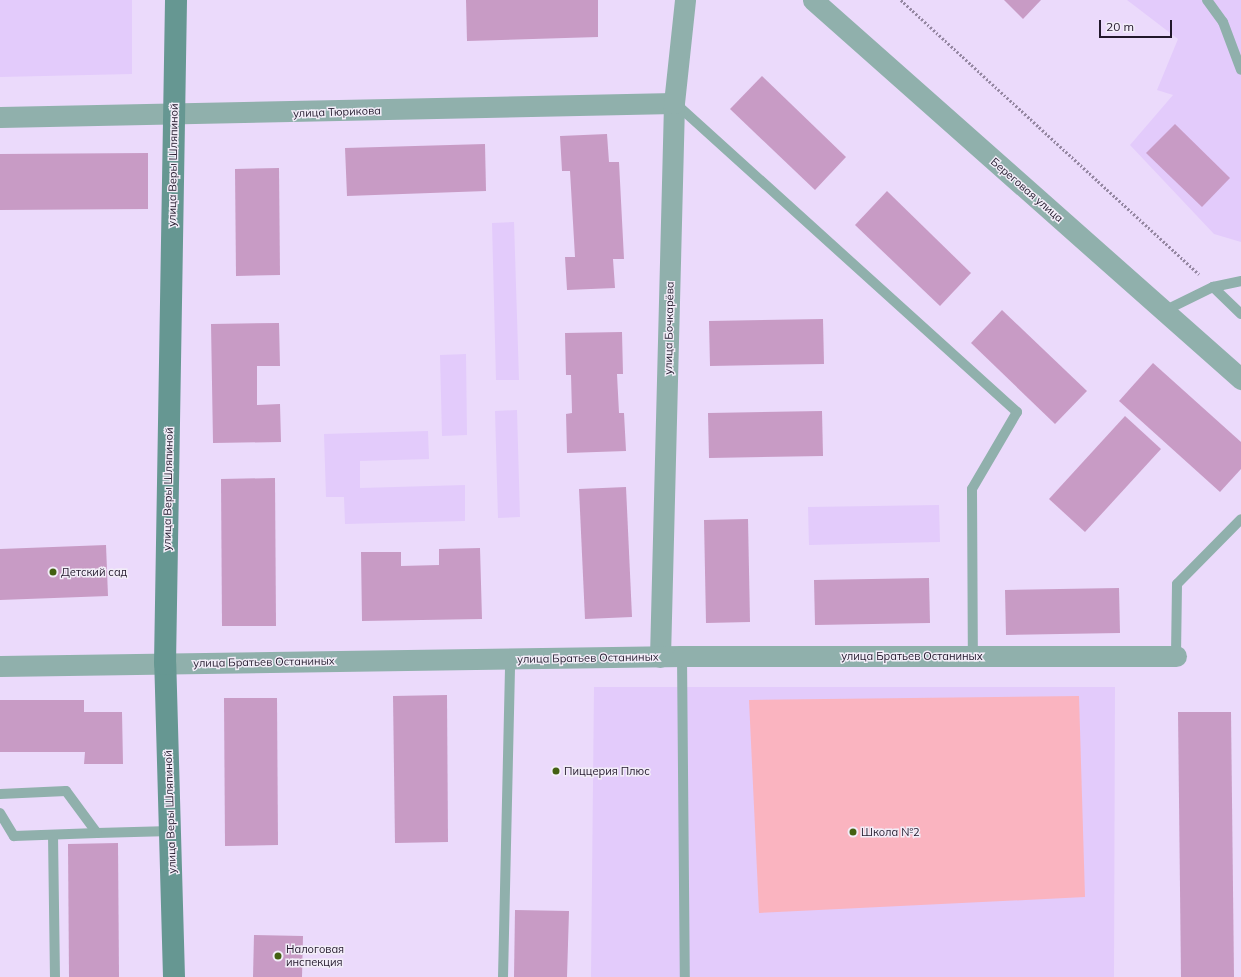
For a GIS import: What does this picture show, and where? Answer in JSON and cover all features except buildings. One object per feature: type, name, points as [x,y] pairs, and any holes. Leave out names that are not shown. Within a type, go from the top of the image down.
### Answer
[{"type":"main road","name":"улица Веры Шляпиной","points":[[174,977],[165,664],[176,0]]},
{"type":"street","name":"улица Бочкарёва","points":[[660,656],[674,103],[685,0]]},
{"type":"street","name":"Береговая улица","points":[[813,0],[1241,379]]},
{"type":"street","name":"улица Тюрикова","points":[[0,117],[174,116],[674,103]]},
{"type":"street","name":"улица Братьев Останиных","points":[[0,666],[660,656],[1176,656]]},
{"type":"lane","points":[[1207,0],[1222,22],[1241,70]]},
{"type":"lane","points":[[674,103],[1017,412],[972,489],[973,656]]},
{"type":"lane","points":[[1164,311],[1213,287],[1241,281]]},
{"type":"lane","points":[[1213,287],[1241,314]]},
{"type":"lane","points":[[1176,656],[1177,584],[1241,519]]},
{"type":"lane","points":[[682,656],[685,977]]},
{"type":"lane","points":[[503,977],[510,659]]},
{"type":"lane","points":[[0,794],[66,791],[97,833]]},
{"type":"lane","points":[[0,813],[14,836],[171,831]]},
{"type":"lane","points":[[53,835],[55,977]]},
{"type":"path","points":[[901,0],[1213,287]]},
{"type":"shaded area","points":[[0,0],[132,0],[132,74],[0,77]]},
{"type":"shaded area","points":[[1127,0],[1241,0],[1241,242],[1214,234],[1130,145],[1173,95],[1157,90],[1178,39]]},
{"type":"shaded area","points":[[514,222],[519,380],[496,380],[492,223]]},
{"type":"shaded area","points":[[466,354],[467,435],[442,436],[440,355]]},
{"type":"shaded area","points":[[517,410],[520,517],[498,518],[495,411]]},
{"type":"shaded area","points":[[428,431],[429,459],[360,461],[360,488],[465,485],[465,521],[345,524],[344,497],[326,497],[324,434]]},
{"type":"shaded area","points":[[939,505],[940,542],[809,545],[808,507]]},
{"type":"shaded area","name":"Школа №2","points":[[594,687],[1115,687],[1114,977],[591,977]]},
{"type":"shaded area","points":[[1079,696],[1085,897],[759,913],[749,700]]},
{"type":"place","name":"Детский сад","points":[[53,572]]},
{"type":"place","name":"Пиццерия Плюс","points":[[556,771]]},
{"type":"place","name":"Школа №2","points":[[853,832]]},
{"type":"place","name":"Налоговая инспекция","points":[[278,956]]}]
